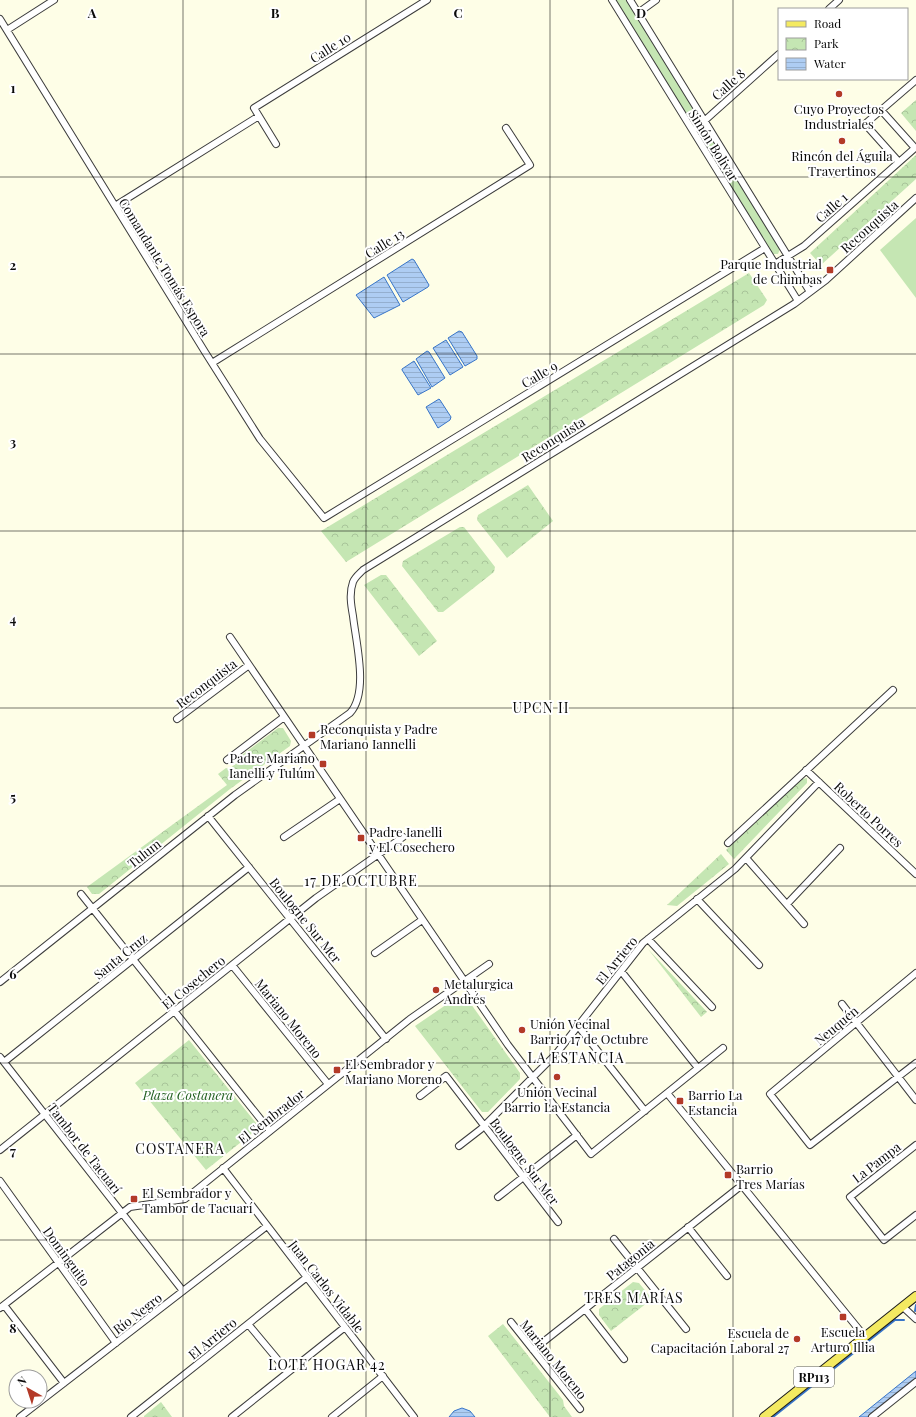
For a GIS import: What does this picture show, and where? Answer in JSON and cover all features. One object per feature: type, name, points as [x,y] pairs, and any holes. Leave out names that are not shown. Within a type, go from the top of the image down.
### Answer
[{"type":"main road","name":"RP113","points":[[764,1417],[916,1296]]},
{"type":"street","points":[[7,30],[54,0]]},
{"type":"street","name":"Calle 10","points":[[259,116],[254,108],[426,0]]},
{"type":"street","name":"Simón Bolivar","points":[[612,0],[798,301]]},
{"type":"street","name":"Simón Bolivar","points":[[630,0],[810,292]]},
{"type":"street","points":[[638,13],[656,0]]},
{"type":"street","points":[[830,8],[839,0]]},
{"type":"street","name":"Comandante Tomás Espora","points":[[0,18],[260,439],[324,518]]},
{"type":"street","name":"Calle 8","points":[[693,131],[778,55]]},
{"type":"street","points":[[899,162],[865,124],[916,80]]},
{"type":"street","name":"Calle 1","points":[[775,264],[804,246],[915,148],[881,110]]},
{"type":"street","points":[[116,206],[259,116],[276,144]]},
{"type":"street","name":"Calle 13","points":[[212,363],[530,164],[506,128]]},
{"type":"street","name":"Reconquista","points":[[304,746],[350,713],[358,701],[360,678],[351,596],[354,582],[363,570],[798,301],[838,269],[916,198]]},
{"type":"street","name":"Calle 9","points":[[324,518],[765,248]]},
{"type":"street","points":[[230,637],[464,982],[508,1045],[591,1154],[723,1048]]},
{"type":"street","name":"Reconquista","points":[[177,719],[249,665]]},
{"type":"street","points":[[728,843],[893,690]]},
{"type":"street","points":[[227,760],[284,717]]},
{"type":"street","name":"Tulum","points":[[0,982],[235,795],[304,746]]},
{"type":"street","name":"Roberto Porres","points":[[806,770],[916,874]]},
{"type":"street","name":"El Arriero","points":[[459,1146],[484,1126],[556,1054],[643,943],[735,869],[819,782]]},
{"type":"street","points":[[284,837],[340,798]]},
{"type":"street","name":"Boulogne Sur Mer","points":[[208,816],[386,1039]]},
{"type":"street","name":"El Cosechero","points":[[0,1150],[290,918],[403,837]]},
{"type":"street","points":[[787,904],[840,848]]},
{"type":"street","points":[[746,858],[804,924]]},
{"type":"street","name":"Santa Cruz","points":[[2,1060],[249,867]]},
{"type":"street","points":[[81,894],[270,1131]]},
{"type":"street","points":[[697,899],[759,965]]},
{"type":"street","points":[[375,953],[422,920]]},
{"type":"street","points":[[648,939],[712,1007]]},
{"type":"street","name":"El Sembrador","points":[[2,1306],[130,1206],[185,1198],[410,1019],[489,964]]},
{"type":"street","name":"Mariano Moreno","points":[[232,965],[328,1084]]},
{"type":"street","points":[[621,971],[698,1068]]},
{"type":"street","name":"Neuquén","points":[[898,1077],[810,1145],[770,1094],[916,973]]},
{"type":"street","points":[[842,1004],[916,1100]]},
{"type":"street","points":[[578,1026],[645,1111]]},
{"type":"street","name":"Tambor de Tacuarí","points":[[2,1060],[183,1291]]},
{"type":"street","points":[[898,1077],[916,1063]]},
{"type":"street","name":"Boulogne Sur Mer","points":[[420,1096],[446,1076],[558,1222]]},
{"type":"street","points":[[667,1093],[865,1337]]},
{"type":"street","points":[[498,1197],[577,1135]]},
{"type":"street","name":"La Pampa","points":[[916,1145],[850,1197],[884,1240],[916,1215]]},
{"type":"street","name":"Juan Carlos Vidable","points":[[223,1168],[414,1417]]},
{"type":"street","name":"Dominguito","points":[[0,1181],[116,1343]]},
{"type":"street","name":"Patagonia","points":[[533,1350],[742,1185]]},
{"type":"street","name":"Río Negro","points":[[20,1417],[267,1226]]},
{"type":"street","points":[[688,1227],[727,1276]]},
{"type":"street","points":[[614,1239],[686,1330]]},
{"type":"street","name":"El Arriero","points":[[131,1417],[307,1277]]},
{"type":"street","points":[[2,1306],[64,1383]]},
{"type":"street","points":[[902,1307],[916,1319]]},
{"type":"street","points":[[585,1309],[624,1359]]},
{"type":"street","name":"Mariano Moreno","points":[[510,1322],[580,1409]]},
{"type":"street","points":[[248,1324],[288,1372]]},
{"type":"street","points":[[232,1417],[345,1327]]},
{"type":"street","points":[[332,1417],[383,1376]]},
{"type":"street","points":[[872,1417],[916,1382]]},
{"type":"green space","points":[[615,0],[626,0],[695,111],[692,116],[687,116]]},
{"type":"green space","points":[[916,100],[916,131],[901,113]]},
{"type":"green space","points":[[706,139],[712,139],[780,249],[778,254],[773,254],[704,144]]},
{"type":"green space","points":[[916,155],[916,179],[821,265],[810,253]]},
{"type":"green space","points":[[916,218],[916,298],[880,250]]},
{"type":"green space","points":[[749,273],[767,300],[764,305],[346,562],[321,531]]},
{"type":"green space","points":[[528,485],[553,521],[507,558],[477,520],[478,515]]},
{"type":"green space","points":[[460,527],[464,527],[495,567],[494,572],[443,612],[438,612],[402,566],[403,561]]},
{"type":"green space","points":[[381,575],[386,575],[437,641],[419,656],[364,585]]},
{"type":"green space","points":[[278,728],[283,728],[291,741],[290,746],[230,789],[99,894],[92,894],[87,887],[227,785],[218,774],[226,768],[229,769],[242,759],[242,755]]},
{"type":"green space","points":[[807,778],[807,783],[734,859],[726,850],[802,779]]},
{"type":"green space","points":[[721,854],[729,864],[677,906],[667,905]]},
{"type":"green space","points":[[648,949],[707,1012],[701,1017]]},
{"type":"green space","points":[[459,996],[466,997],[520,1073],[520,1079],[488,1112],[482,1112],[415,1026]]},
{"type":"green space","name":"Plaza Costanera","points":[[189,1040],[256,1123],[255,1131],[206,1170],[135,1083]]},
{"type":"green space","points":[[633,1282],[639,1283],[652,1299],[611,1331],[599,1315],[599,1309]]},
{"type":"green space","points":[[503,1324],[563,1400],[564,1406],[572,1417],[550,1417],[488,1336]]},
{"type":"green space","points":[[161,1402],[172,1417],[144,1417],[144,1416]]},
{"type":"water","points":[[412,259],[429,285],[403,302],[387,275]]},
{"type":"water","points":[[384,277],[400,305],[374,318],[356,295]]},
{"type":"water","points":[[459,331],[462,332],[477,356],[477,359],[465,366],[448,338]]},
{"type":"water","points":[[446,340],[463,367],[450,375],[433,348]]},
{"type":"water","points":[[427,351],[445,378],[432,387],[416,359]]},
{"type":"water","points":[[414,361],[431,388],[418,395],[402,370]]},
{"type":"water","points":[[439,399],[451,417],[450,420],[438,428],[426,407]]},
{"type":"water","points":[[916,1371],[916,1378],[868,1417],[859,1417]]},
{"type":"water","points":[[462,1408],[470,1411],[475,1417],[449,1417],[454,1411]]},
{"type":"waterway","points":[[915,1311],[916,1305]]},
{"type":"waterway","points":[[773,1417],[895,1320],[904,1320]]},
{"type":"place","name":"Cuyo Proyectos Industriales","points":[[839,94]]},
{"type":"place","name":"Rincón del Águila Travertinos","points":[[842,141]]},
{"type":"place","name":"Parque Industrial de Chimbas","points":[[830,270]]},
{"type":"place","name":"Reconquista y Padre Mariano Iannelli","points":[[312,735]]},
{"type":"place","name":"Padre Mariano Ianelli y Tulúm","points":[[323,764]]},
{"type":"place","name":"Padre Ianelli y El Cosechero","points":[[361,838]]},
{"type":"place","name":"Metalurgica Andrés","points":[[436,990]]},
{"type":"place","name":"Unión Vecinal Barrio 17 de Octubre","points":[[522,1030]]},
{"type":"place","name":"El Sembrador y Mariano Moreno","points":[[337,1070]]},
{"type":"place","name":"Unión Vecinal Barrio La Estancia","points":[[557,1077]]},
{"type":"place","name":"Barrio La Estancia","points":[[680,1101]]},
{"type":"place","name":"Barrio Tres Marías","points":[[728,1175]]},
{"type":"place","name":"El Sembrador y Tambor de Tacuarí","points":[[134,1199]]},
{"type":"place","name":"Escuela Arturo Illia","points":[[843,1317]]},
{"type":"place","name":"Escuela de Capacitación Laboral 27","points":[[797,1339]]},
{"type":"district","name":"UPCN II","points":[[541,707]]},
{"type":"district","name":"17 DE OCTUBRE","points":[[361,880]]},
{"type":"district","name":"LA ESTANCIA","points":[[576,1057]]},
{"type":"district","name":"COSTANERA","points":[[180,1148]]},
{"type":"district","name":"TRES MARÍAS","points":[[634,1297]]},
{"type":"district","name":"LOTE HOGAR 42","points":[[327,1364]]}]
